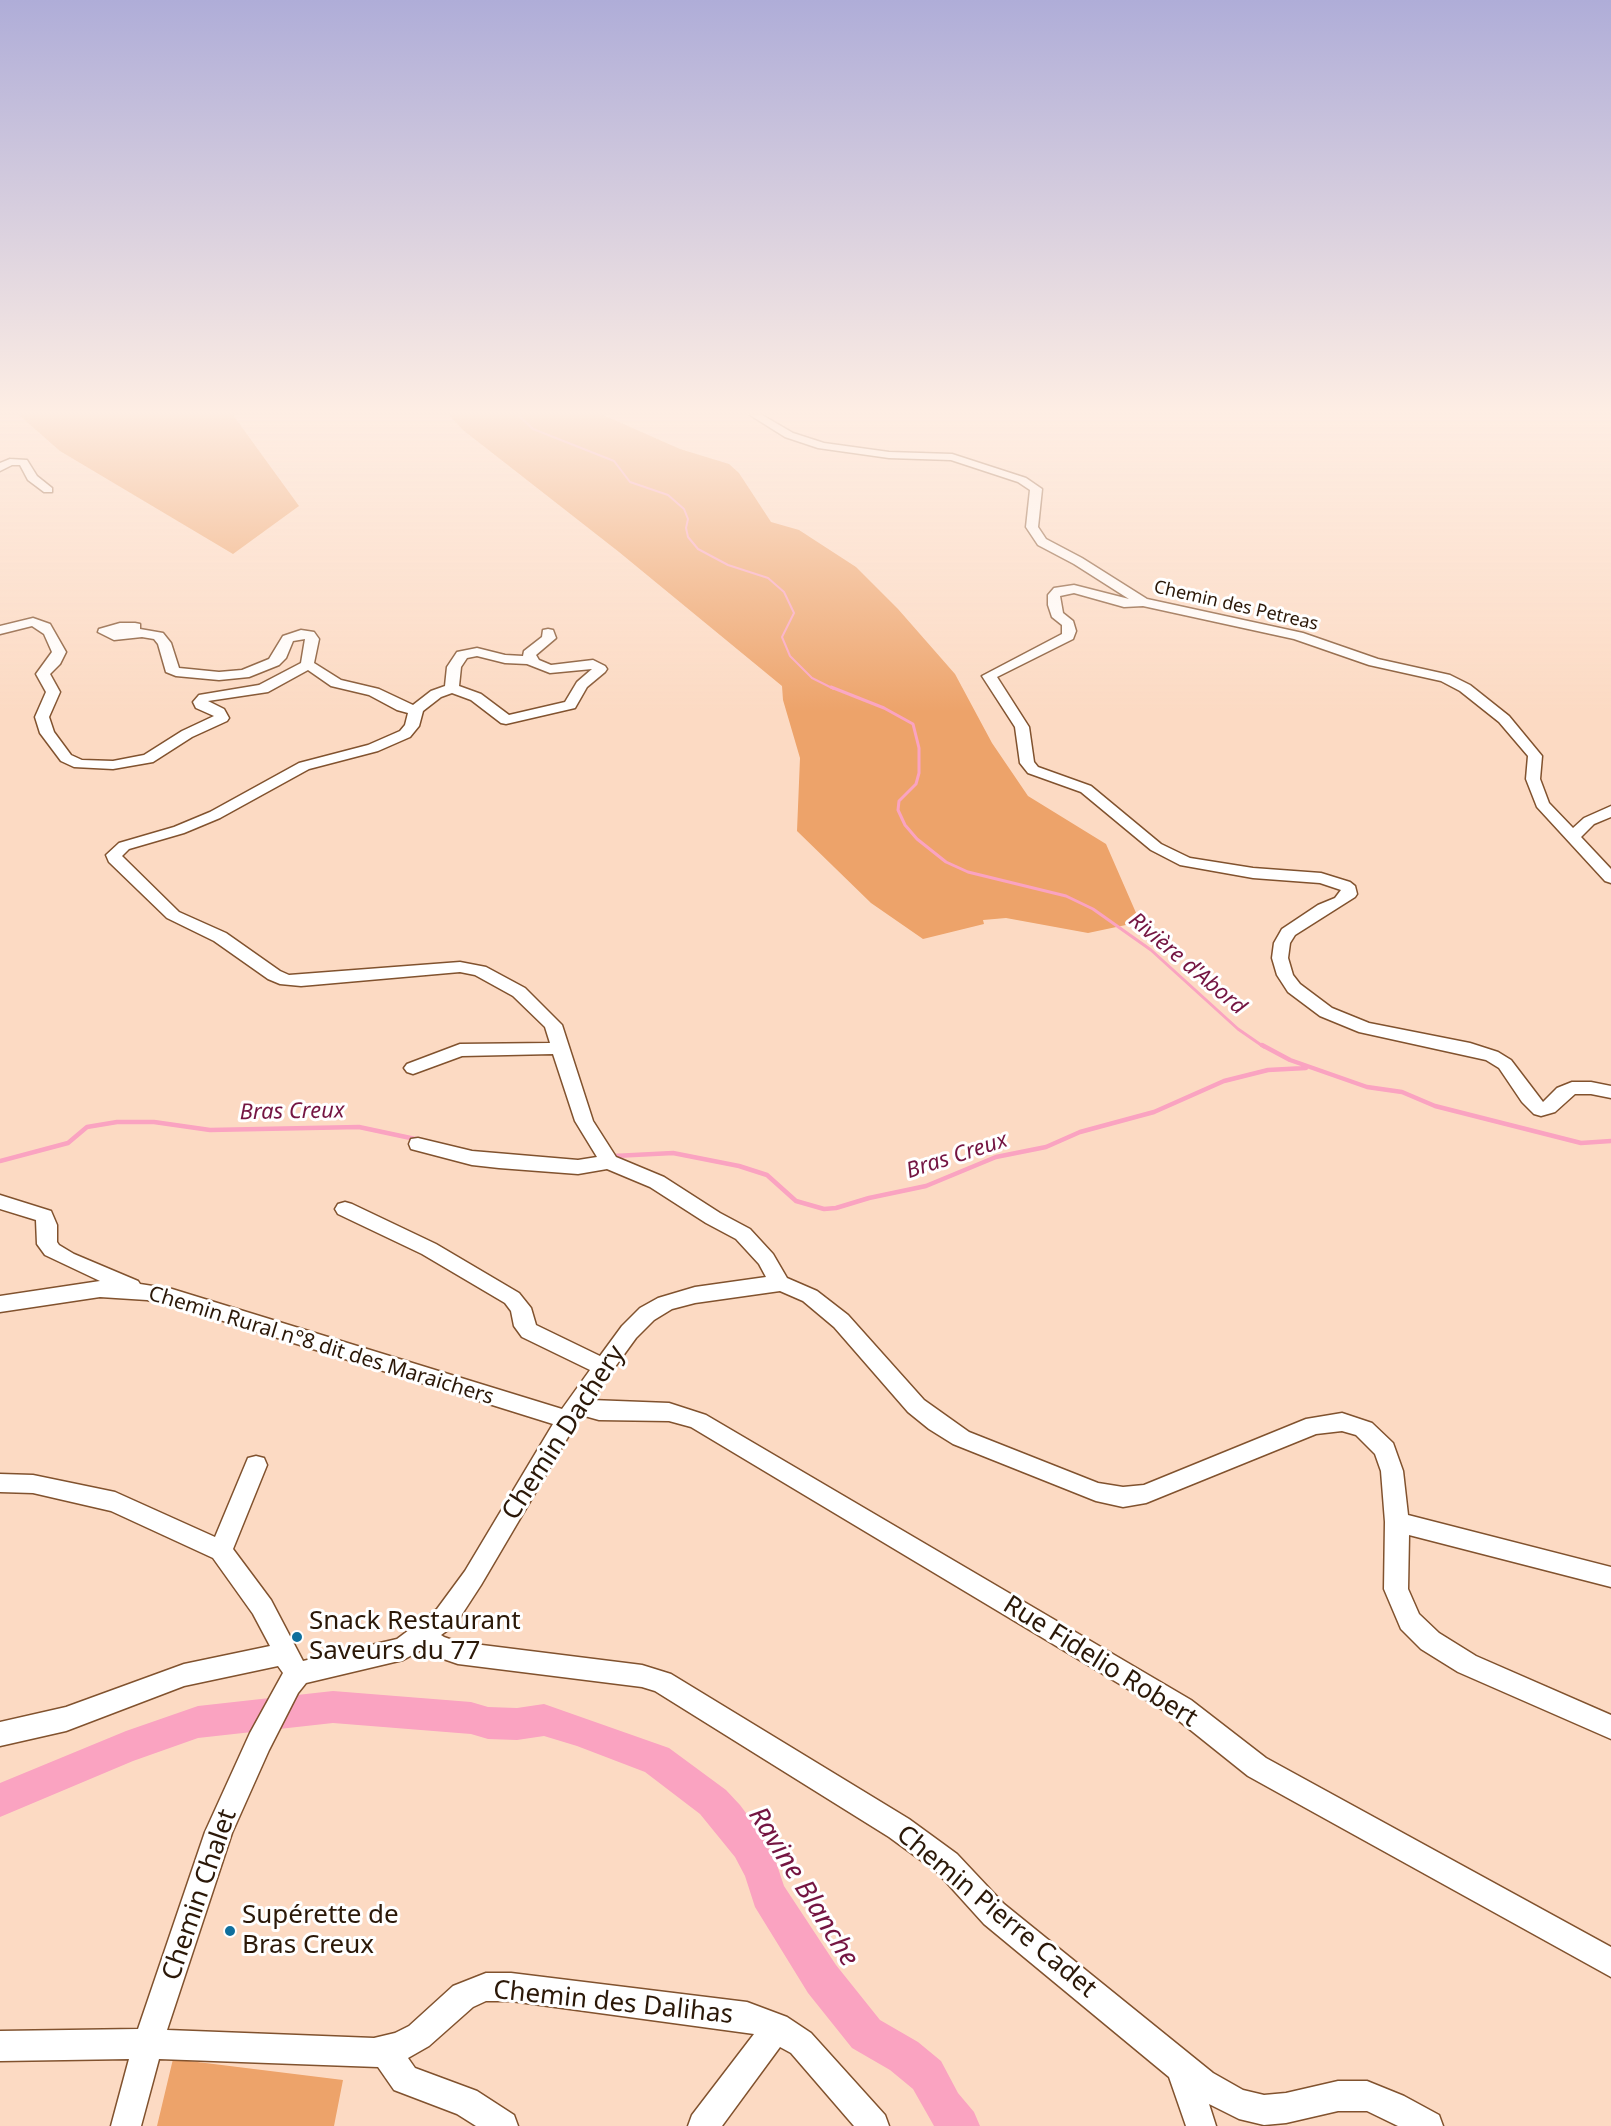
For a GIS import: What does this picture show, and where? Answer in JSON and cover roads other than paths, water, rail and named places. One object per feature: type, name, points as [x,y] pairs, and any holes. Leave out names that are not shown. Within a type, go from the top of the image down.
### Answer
[{"type":"street","name":"Chemin des Petreas","points":[[1033,514],[1032,527],[1042,542],[1078,561],[1143,602],[1298,636],[1374,662],[1445,678],[1465,688],[1504,719],[1535,756],[1533,778],[1542,804],[1611,878]]},
{"type":"street","points":[[1143,602],[1131,604],[1074,589],[1058,591],[1054,595],[1054,605],[1057,614],[1068,624],[1070,631],[1068,636],[989,676],[1022,727],[1027,763],[1033,770],[1086,789],[1156,847],[1186,861],[1253,873],[1321,878],[1338,882],[1349,889],[1349,894],[1341,901],[1324,908],[1288,932],[1282,943],[1280,958],[1284,975],[1294,988],[1326,1012],[1365,1028],[1492,1056],[1505,1064],[1528,1098],[1541,1110],[1548,1108],[1563,1092],[1572,1088],[1591,1088],[1611,1092]]},
{"type":"street","points":[[0,630],[33,622],[45,627],[50,633],[59,652],[55,661],[43,674],[53,692],[42,717],[47,733],[66,758],[79,764],[113,765],[148,759],[187,734],[222,718],[219,712],[201,705],[200,702],[204,698],[263,689],[307,665]]},
{"type":"street","points":[[135,627],[120,627],[104,632],[114,636],[142,633],[158,636],[164,643],[171,669],[176,672],[219,676],[244,674],[274,662],[279,658],[288,639],[304,634],[309,635],[312,639],[307,665]]},
{"type":"street","points":[[531,660],[529,654],[542,646],[549,638],[548,633]]},
{"type":"street","points":[[452,688],[454,667],[462,655],[477,652],[505,659],[531,660],[550,669],[587,664],[600,669],[582,685],[570,705],[510,720],[501,717],[476,697],[452,688],[428,699],[416,710],[414,721],[405,734],[373,748],[304,766],[199,822],[124,846],[116,852],[117,862],[173,915],[220,937],[274,975],[301,981],[460,967],[480,971],[519,992],[550,1020],[556,1030],[584,1121],[609,1162]]},
{"type":"street","points":[[307,665],[336,683],[366,689],[402,707],[416,710]]},
{"type":"street","points":[[1574,836],[1589,821],[1611,811]]},
{"type":"street","points":[[413,1068],[460,1050],[560,1048]]},
{"type":"street","points":[[418,1144],[472,1158],[499,1161],[578,1167],[609,1162],[657,1182],[704,1213],[743,1234],[766,1259],[780,1283],[810,1296],[841,1322],[916,1406],[937,1423],[961,1438],[1096,1492],[1123,1497],[1146,1494],[1314,1425],[1342,1422],[1364,1429],[1385,1449],[1392,1470],[1397,1522],[1396,1589],[1410,1621],[1430,1641],[1467,1664],[1611,1727]]},
{"type":"street","points":[[0,1202],[44,1216],[47,1225],[47,1244],[66,1259],[147,1292]]},
{"type":"street","points":[[345,1209],[429,1249],[512,1298],[521,1308],[523,1320],[529,1331],[602,1366]]},
{"type":"street","name":"Chemin Dachery","points":[[0,1734],[66,1719],[184,1675],[291,1671],[403,1649],[446,1617],[473,1578],[602,1366],[629,1332],[647,1314],[665,1303],[695,1295],[780,1283]]},
{"type":"street","name":"Chemin Rural n°8 dit des Maraichers","points":[[0,1304],[76,1291],[122,1289],[147,1292],[172,1297],[572,1412]]},
{"type":"street","name":"Rue Fidelio Robert","points":[[572,1412],[669,1412],[698,1421],[1182,1708],[1257,1767],[1611,1963]]},
{"type":"street","points":[[221,1551],[256,1465]]},
{"type":"street","points":[[0,1483],[33,1484],[115,1502],[221,1551],[262,1607],[291,1671]]},
{"type":"street","points":[[1397,1522],[1611,1577]]},
{"type":"street","name":"Chemin Pierre Cadet","points":[[425,1634],[435,1645],[458,1653],[642,1676],[662,1682],[898,1828],[947,1863],[994,1914],[1180,2067],[1202,2084],[1239,2104],[1264,2110],[1286,2108],[1338,2096],[1367,2096],[1394,2107],[1428,2126]]},
{"type":"street","name":"Chemin Chalet","points":[[126,2126],[148,2044],[219,1832],[291,1671]]},
{"type":"street","name":"Chemin des Dalihas","points":[[0,2046],[148,2044],[374,2054],[400,2047],[419,2036],[463,1996],[486,1987],[511,1987],[747,2017],[777,2027],[801,2043],[874,2126]]},
{"type":"street","points":[[704,2126],[777,2027]]},
{"type":"street","points":[[384,2051],[405,2079],[466,2102],[503,2126]]},
{"type":"street","points":[[1180,2067],[1201,2126]]},
{"type":"waterway","name":"Rivière d'Abord","points":[[686,514],[688,537],[698,549],[728,565],[768,578],[784,592],[794,613],[782,637],[790,656],[812,678],[834,689]]},
{"type":"waterway","name":"Rivière d'Abord","points":[[831,687],[884,708],[913,724],[919,748],[919,773],[916,784],[899,801],[898,810],[905,825],[917,839],[946,862],[968,872],[1066,896],[1093,909],[1151,950],[1238,1029],[1264,1047]]},
{"type":"waterway","name":"Rivière d'Abord","points":[[1262,1045],[1290,1060],[1367,1087],[1402,1092],[1435,1106],[1581,1143],[1611,1141]]},
{"type":"waterway","name":"Bras Creux","points":[[614,1156],[673,1153],[739,1166],[767,1175],[796,1201],[824,1209],[836,1208],[869,1198],[926,1186],[996,1157],[1046,1147],[1080,1132],[1154,1112],[1224,1081],[1268,1070],[1306,1068]]},
{"type":"waterway","name":"Bras Creux","points":[[0,1161],[68,1143],[87,1127],[117,1122],[154,1122],[210,1130],[359,1127],[420,1140]]},
{"type":"waterway","name":"Ravine Blanche","points":[[0,1800],[126,1747],[198,1722],[333,1707],[471,1718],[488,1723],[517,1724],[544,1720],[577,1730],[657,1760],[713,1802],[748,1845],[762,1872],[768,1894],[822,1979],[866,2034],[904,2056],[927,2075],[944,2107],[960,2126]]},
{"type":"place","name":"Snack Restaurant Saveurs du 77","points":[[297,1637]]},
{"type":"place","name":"Supérette de Bras Creux","points":[[230,1931]]}]
